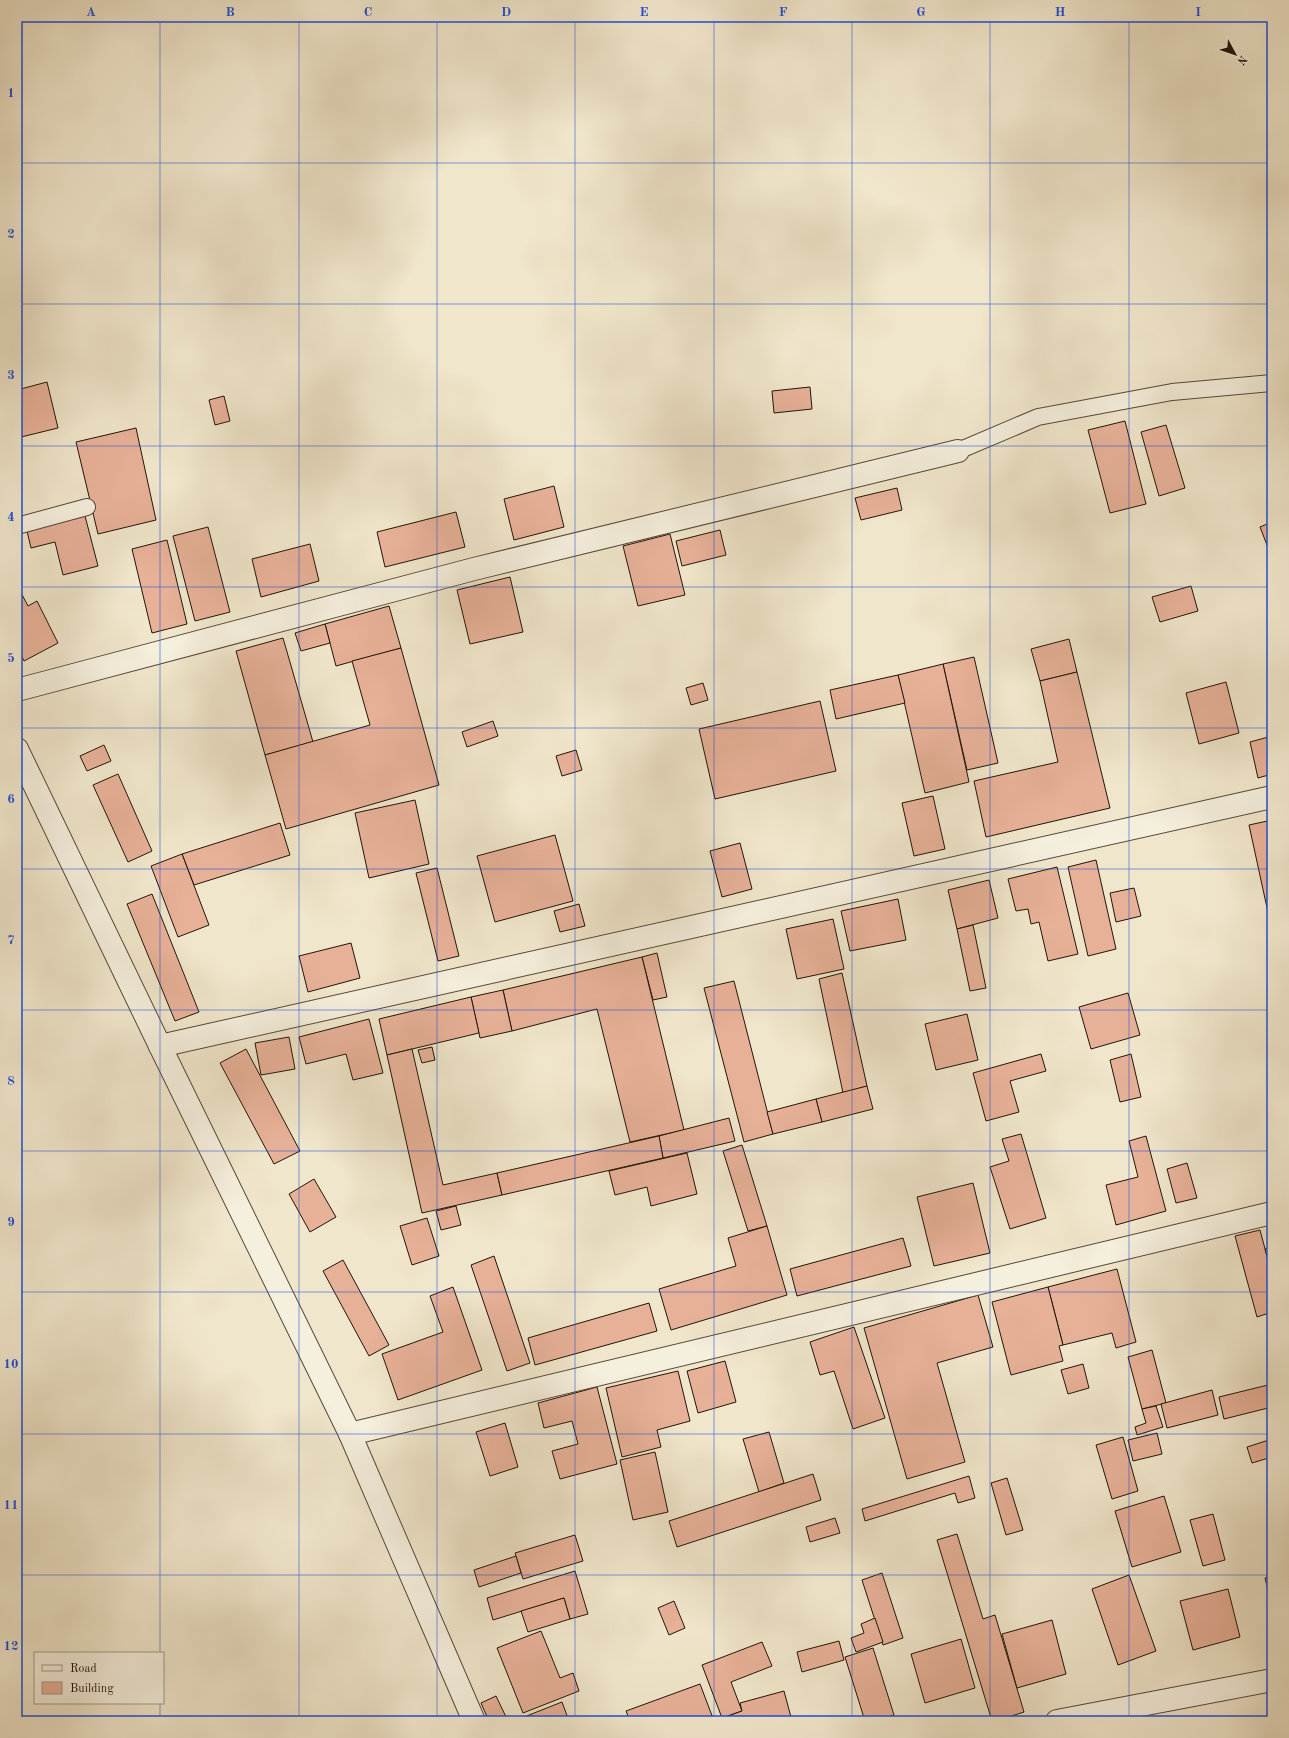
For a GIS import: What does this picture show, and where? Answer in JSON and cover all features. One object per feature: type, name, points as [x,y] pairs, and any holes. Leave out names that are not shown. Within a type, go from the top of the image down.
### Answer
[{"type":"street","points":[[17,690],[474,569],[958,451]]},
{"type":"street","points":[[17,749],[160,1046],[350,1434],[474,1721]]},
{"type":"street","points":[[160,1046],[1272,797]]},
{"type":"street","points":[[350,1434],[1272,1213]]},
{"type":"street","points":[[1059,1721],[1272,1680]]},
{"type":"lane","points":[[958,451],[1038,417],[1172,392],[1272,383]]},
{"type":"lane","points":[[17,526],[87,507]]},
{"type":"building","points":[[47,382],[58,428],[17,438],[17,390]]},
{"type":"building","points":[[810,387],[812,409],[774,413],[772,391]]},
{"type":"building","points":[[224,396],[230,421],[215,425],[209,400]]},
{"type":"building","points":[[1125,421],[1146,504],[1110,513],[1088,430]]},
{"type":"building","points":[[1166,425],[1185,488],[1159,496],[1141,432]]},
{"type":"building","points":[[136,428],[156,520],[98,534],[76,442]]},
{"type":"building","points":[[554,486],[564,527],[514,540],[504,499]]},
{"type":"building","points":[[897,488],[902,510],[861,520],[855,498]]},
{"type":"building","points":[[456,512],[465,547],[385,567],[377,532]]},
{"type":"building","points":[[85,516],[98,566],[63,575],[55,542],[31,548],[27,531]]},
{"type":"building","points":[[1272,522],[1272,558],[1260,527]]},
{"type":"building","points":[[208,527],[230,612],[195,621],[173,536]]},
{"type":"building","points":[[720,530],[726,555],[682,566],[676,541]]},
{"type":"building","points":[[670,534],[685,595],[638,606],[623,546]]},
{"type":"building","points":[[167,540],[187,624],[152,633],[132,549]]},
{"type":"building","points":[[310,544],[319,581],[261,597],[252,559]]},
{"type":"building","points":[[510,577],[523,632],[470,644],[457,590]]},
{"type":"building","points":[[17,585],[28,606],[37,601],[58,643],[24,661],[17,647]]},
{"type":"building","points":[[1191,586],[1198,611],[1160,622],[1152,597]]},
{"type":"building","points":[[389,606],[401,648],[336,666],[325,624]]},
{"type":"building","points":[[325,624],[330,643],[301,651],[295,633]]},
{"type":"building","points":[[283,638],[313,742],[265,755],[236,651]]},
{"type":"building","points":[[1069,639],[1077,672],[1040,681],[1031,649]]},
{"type":"building","points":[[401,648],[439,785],[286,829],[265,755],[370,725],[352,661]]},
{"type":"building","points":[[974,657],[998,763],[967,770],[943,664]]},
{"type":"building","points":[[943,664],[969,782],[925,793],[898,675]]},
{"type":"building","points":[[1077,672],[1110,808],[986,837],[974,781],[1058,762],[1040,681]]},
{"type":"building","points":[[898,675],[905,703],[836,719],[830,690]]},
{"type":"building","points":[[1226,682],[1239,733],[1199,744],[1186,693]]},
{"type":"building","points":[[703,683],[708,700],[691,705],[686,688]]},
{"type":"building","points":[[820,701],[836,771],[715,799],[699,729]]},
{"type":"building","points":[[493,721],[498,736],[467,747],[462,732]]},
{"type":"building","points":[[1272,736],[1272,774],[1258,778],[1250,742]]},
{"type":"building","points":[[104,745],[111,761],[87,771],[80,756]]},
{"type":"building","points":[[576,750],[582,770],[562,776],[556,756]]},
{"type":"building","points":[[118,774],[152,851],[128,862],[93,785]]},
{"type":"building","points":[[933,796],[945,849],[914,856],[902,803]]},
{"type":"building","points":[[415,800],[429,864],[369,878],[355,813]]},
{"type":"building","points":[[1272,820],[1272,917],[1269,917],[1249,825]]},
{"type":"building","points":[[280,823],[290,855],[194,885],[182,854]]},
{"type":"building","points":[[555,835],[573,901],[495,922],[477,856]]},
{"type":"building","points":[[740,843],[752,889],[722,897],[710,851]]},
{"type":"building","points":[[182,854],[209,925],[178,937],[151,866]]},
{"type":"building","points":[[1096,860],[1116,949],[1088,956],[1068,867]]},
{"type":"building","points":[[1057,867],[1078,954],[1048,961],[1039,922],[1031,924],[1028,909],[1016,911],[1008,879]]},
{"type":"building","points":[[437,868],[459,956],[438,961],[416,873]]},
{"type":"building","points":[[989,880],[998,918],[957,929],[948,890]]},
{"type":"building","points":[[1134,888],[1141,916],[1116,922],[1110,893]]},
{"type":"building","points":[[152,894],[199,1012],[175,1021],[127,904]]},
{"type":"building","points":[[898,899],[906,940],[850,951],[841,911]]},
{"type":"building","points":[[579,904],[585,926],[560,932],[554,911]]},
{"type":"building","points":[[833,919],[844,969],[797,979],[786,929]]},
{"type":"building","points":[[973,925],[986,988],[970,991],[957,929]]},
{"type":"building","points":[[351,943],[360,978],[308,992],[299,956]]},
{"type":"building","points":[[657,953],[667,997],[653,1000],[642,957]]},
{"type":"building","points":[[642,957],[684,1130],[630,1142],[597,1009],[512,1031],[503,990]]},
{"type":"building","points":[[842,973],[867,1086],[843,1093],[819,979]]},
{"type":"building","points":[[734,981],[773,1134],[744,1142],[704,988]]},
{"type":"building","points":[[503,990],[512,1031],[480,1038],[471,997]]},
{"type":"building","points":[[1128,993],[1140,1035],[1091,1049],[1079,1007]]},
{"type":"building","points":[[471,997],[479,1033],[387,1055],[379,1019]]},
{"type":"building","points":[[967,1014],[978,1060],[936,1070],[925,1024]]},
{"type":"building","points":[[369,1019],[383,1073],[353,1080],[346,1054],[306,1064],[299,1037]]},
{"type":"building","points":[[289,1037],[295,1069],[261,1075],[255,1043]]},
{"type":"building","points":[[432,1047],[435,1060],[422,1063],[418,1050]]},
{"type":"building","points":[[246,1049],[300,1151],[274,1164],[220,1063]]},
{"type":"building","points":[[412,1049],[443,1185],[497,1173],[502,1195],[422,1213],[387,1055]]},
{"type":"building","points":[[1041,1054],[1046,1071],[1010,1081],[1019,1112],[986,1121],[973,1073]]},
{"type":"building","points":[[1131,1054],[1141,1097],[1120,1102],[1110,1060]]},
{"type":"building","points":[[867,1086],[873,1109],[822,1122],[816,1099]]},
{"type":"building","points":[[816,1099],[822,1122],[773,1134],[767,1112]]},
{"type":"building","points":[[729,1118],[735,1141],[663,1158],[659,1136]]},
{"type":"building","points":[[1021,1134],[1046,1218],[1010,1229],[990,1167],[1009,1161],[1002,1139]]},
{"type":"building","points":[[659,1136],[663,1158],[502,1195],[497,1173]]},
{"type":"building","points":[[1146,1136],[1166,1211],[1116,1225],[1106,1185],[1138,1177],[1129,1141]]},
{"type":"building","points":[[742,1145],[767,1226],[748,1231],[723,1151]]},
{"type":"building","points":[[687,1153],[697,1194],[651,1206],[647,1187],[615,1195],[609,1171]]},
{"type":"building","points":[[1187,1163],[1197,1198],[1176,1203],[1167,1169]]},
{"type":"building","points":[[314,1179],[336,1217],[310,1232],[289,1194]]},
{"type":"building","points":[[973,1183],[990,1253],[934,1266],[917,1197]]},
{"type":"building","points":[[456,1206],[461,1225],[441,1230],[436,1211]]},
{"type":"building","points":[[427,1218],[439,1256],[412,1265],[400,1226]]},
{"type":"building","points":[[767,1226],[787,1295],[671,1330],[659,1289],[736,1266],[728,1238]]},
{"type":"building","points":[[1260,1230],[1272,1275],[1272,1312],[1257,1317],[1235,1236]]},
{"type":"building","points":[[903,1238],[911,1266],[797,1296],[790,1269]]},
{"type":"building","points":[[1272,1248],[1272,1275],[1265,1249]]},
{"type":"building","points":[[494,1256],[530,1363],[507,1371],[471,1265]]},
{"type":"building","points":[[343,1260],[389,1345],[369,1356],[323,1271]]},
{"type":"building","points":[[1117,1269],[1136,1342],[1116,1348],[1112,1333],[1063,1345],[1048,1287]]},
{"type":"building","points":[[453,1287],[482,1370],[398,1400],[382,1354],[443,1332],[430,1296]]},
{"type":"building","points":[[1048,1287],[1063,1345],[1059,1346],[1063,1361],[1011,1375],[992,1302]]},
{"type":"building","points":[[978,1295],[993,1347],[937,1363],[965,1462],[907,1479],[864,1328]]},
{"type":"building","points":[[649,1303],[657,1331],[535,1365],[528,1338]]},
{"type":"building","points":[[854,1327],[885,1418],[853,1429],[834,1371],[820,1375],[810,1342]]},
{"type":"building","points":[[1152,1350],[1166,1403],[1142,1409],[1128,1357]]},
{"type":"building","points":[[725,1361],[736,1402],[698,1413],[687,1371]]},
{"type":"building","points":[[1083,1364],[1089,1388],[1068,1394],[1061,1370]]},
{"type":"building","points":[[678,1371],[690,1421],[657,1430],[661,1447],[622,1457],[606,1388]]},
{"type":"building","points":[[1272,1384],[1272,1407],[1224,1419],[1219,1397]]},
{"type":"building","points":[[597,1387],[617,1464],[560,1479],[552,1451],[578,1444],[572,1421],[544,1428],[538,1403]]},
{"type":"building","points":[[1212,1390],[1218,1415],[1167,1428],[1161,1404]]},
{"type":"building","points":[[1156,1406],[1163,1427],[1137,1435],[1135,1427],[1146,1423],[1142,1409]]},
{"type":"building","points":[[505,1423],[518,1467],[490,1476],[476,1432]]},
{"type":"building","points":[[769,1432],[784,1483],[759,1492],[743,1439]]},
{"type":"building","points":[[1157,1433],[1162,1454],[1133,1461],[1128,1440]]},
{"type":"building","points":[[1123,1437],[1138,1491],[1112,1499],[1096,1445]]},
{"type":"building","points":[[1272,1439],[1272,1457],[1252,1463],[1247,1447]]},
{"type":"building","points":[[655,1452],[668,1512],[633,1520],[620,1460]]},
{"type":"building","points":[[813,1474],[821,1500],[677,1547],[669,1521]]},
{"type":"building","points":[[969,1476],[975,1498],[958,1503],[955,1493],[865,1521],[862,1509]]},
{"type":"building","points":[[1007,1478],[1023,1530],[1006,1535],[991,1483]]},
{"type":"building","points":[[1164,1496],[1181,1552],[1132,1567],[1115,1511]]},
{"type":"building","points":[[1213,1514],[1225,1560],[1203,1566],[1190,1520]]},
{"type":"building","points":[[835,1518],[840,1533],[810,1542],[806,1527]]},
{"type":"building","points":[[957,1534],[983,1619],[995,1615],[1024,1712],[996,1721],[992,1721],[937,1540]]},
{"type":"building","points":[[575,1535],[583,1561],[523,1579],[515,1553]]},
{"type":"building","points":[[516,1556],[521,1573],[479,1587],[474,1570]]},
{"type":"building","points":[[575,1571],[588,1614],[570,1619],[564,1598],[493,1620],[487,1598]]},
{"type":"building","points":[[882,1573],[903,1638],[883,1645],[862,1580]]},
{"type":"building","points":[[1129,1575],[1156,1651],[1118,1665],[1092,1589]]},
{"type":"building","points":[[1272,1576],[1272,1606],[1265,1578]]},
{"type":"building","points":[[1228,1589],[1240,1637],[1193,1650],[1180,1601]]},
{"type":"building","points":[[564,1598],[570,1619],[528,1632],[521,1611]]},
{"type":"building","points":[[674,1601],[685,1628],[669,1635],[658,1608]]},
{"type":"building","points":[[875,1618],[883,1642],[856,1652],[851,1638],[864,1633],[861,1624]]},
{"type":"building","points":[[1052,1620],[1066,1674],[1017,1688],[1002,1634]]},
{"type":"building","points":[[541,1631],[560,1678],[573,1673],[579,1691],[523,1713],[497,1648]]},
{"type":"building","points":[[961,1639],[975,1688],[925,1703],[911,1654]]},
{"type":"building","points":[[839,1641],[844,1660],[802,1672],[797,1652]]},
{"type":"building","points":[[762,1642],[772,1666],[731,1682],[742,1711],[722,1718],[702,1665]]},
{"type":"building","points":[[873,1648],[894,1715],[875,1721],[865,1721],[845,1657]]},
{"type":"building","points":[[700,1684],[714,1721],[630,1721],[626,1711]]},
{"type":"building","points":[[784,1691],[792,1721],[729,1721],[728,1716],[742,1711],[740,1703]]},
{"type":"building","points":[[496,1696],[507,1719],[502,1721],[489,1721],[481,1703]]},
{"type":"building","points":[[562,1702],[569,1721],[520,1721],[519,1719]]}]
